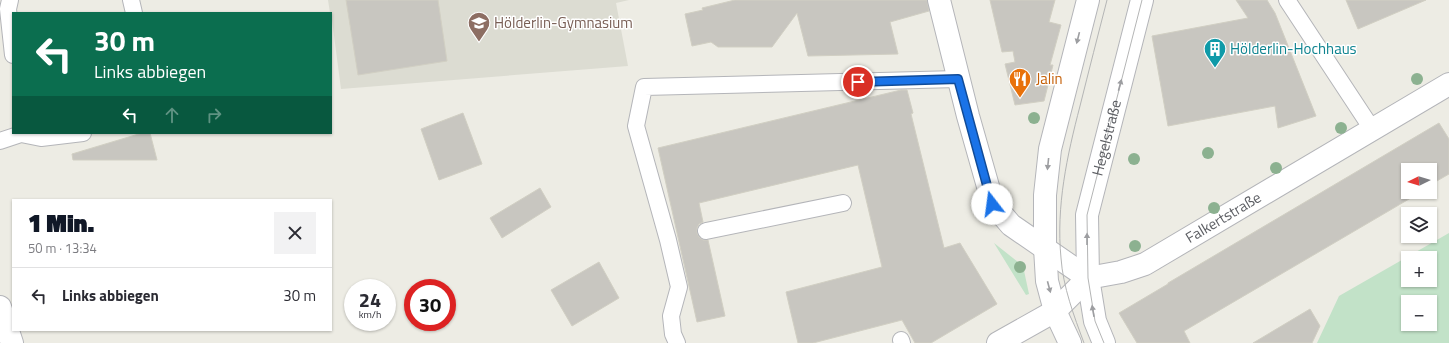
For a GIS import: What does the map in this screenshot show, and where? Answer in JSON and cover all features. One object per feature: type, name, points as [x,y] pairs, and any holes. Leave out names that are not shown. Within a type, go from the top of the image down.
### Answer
[{"type":"street","points":[[939,0],[958,79],[992,204],[1011,225],[1088,278],[1055,311],[998,343]]},
{"type":"street","points":[[1070,343],[1055,311],[1047,281],[1045,248],[1045,196],[1050,149],[1088,0]]},
{"type":"street","name":"Hegelstraße","points":[[1104,343],[1095,321],[1088,278],[1087,215],[1142,0]]},
{"type":"street","name":"Falkertstraße","points":[[1088,278],[1121,272],[1145,264],[1449,84]]},
{"type":"street","points":[[0,307],[12,343]]},
{"type":"lane","points":[[10,0],[8,9],[12,46]]},
{"type":"lane","points":[[131,0],[134,12]]},
{"type":"lane","points":[[1287,0],[1372,129]]},
{"type":"lane","points":[[677,343],[673,334],[671,316],[679,287],[673,239],[636,126],[644,87],[958,79]]},
{"type":"lane","points":[[0,141],[18,134]]},
{"type":"lane","points":[[25,134],[41,138],[75,134]]},
{"type":"lane","points":[[706,231],[843,204]]},
{"type":"shaded area","name":"Hölderlin-Gymnasium","points":[[328,0],[629,0],[616,3],[628,66],[341,89],[332,12],[330,12]]},
{"type":"green space","points":[[1449,233],[1449,343],[1317,343],[1339,296],[1401,260],[1401,287],[1437,287],[1437,251],[1418,251],[1432,243],[1437,243],[1437,240]]},
{"type":"green space","points":[[994,243],[1023,266],[1029,294],[1026,295]]},
{"type":"building","points":[[346,0],[438,0],[447,61],[358,75]]},
{"type":"building","points":[[735,0],[927,0],[929,11],[890,22],[898,54],[808,56],[797,13],[772,47],[718,47],[711,42],[692,46],[685,14]]},
{"type":"building","points":[[990,0],[1055,0],[1049,22],[1061,25],[1050,65],[1053,65],[1044,101],[1015,105],[1005,64],[1015,62],[1013,51],[1002,52]]},
{"type":"building","name":"Hölderlin-Hochhaus","points":[[1236,0],[1267,0],[1275,13],[1316,116],[1278,128],[1275,106],[1168,126],[1152,36],[1248,18]]},
{"type":"building","points":[[1346,0],[1426,0],[1358,29]]},
{"type":"building","points":[[901,90],[907,90],[913,113],[911,114],[944,248],[960,243],[997,304],[931,343],[915,343],[902,320],[813,343],[798,343],[786,292],[882,267],[858,165],[699,203],[703,222],[699,224],[697,233],[703,240],[708,240],[725,316],[697,322],[658,148]]},
{"type":"building","points":[[463,113],[482,164],[439,180],[421,129]]},
{"type":"building","points":[[1439,123],[1449,139],[1449,174],[1437,181],[1437,163],[1401,163],[1401,199],[1409,199],[1184,331],[1190,343],[1137,343],[1119,313]]},
{"type":"building","points":[[139,134],[150,134],[157,160],[73,160],[72,154]]},
{"type":"building","points":[[540,188],[551,207],[502,238],[490,218]]},
{"type":"building","points":[[599,262],[619,298],[572,326],[551,290]]},
{"type":"building","points":[[1310,309],[1320,326],[1312,343],[1253,343]]},
{"type":"tram line","points":[[1084,343],[1073,312],[1062,269],[1060,239],[1061,200],[1075,125],[1107,0]]},
{"type":"tram line","points":[[1104,343],[1095,321],[1088,278],[1087,215],[1142,0]]},
{"type":"place","name":"Hölderlin-Gymnasium","points":[[479,42]]},
{"type":"place","name":"Hölderlin-Hochhaus","points":[[1215,68]]},
{"type":"place","name":"Jalin","points":[[1020,98]]},
{"type":"route","points":[[858,82],[958,79],[992,204]]}]
